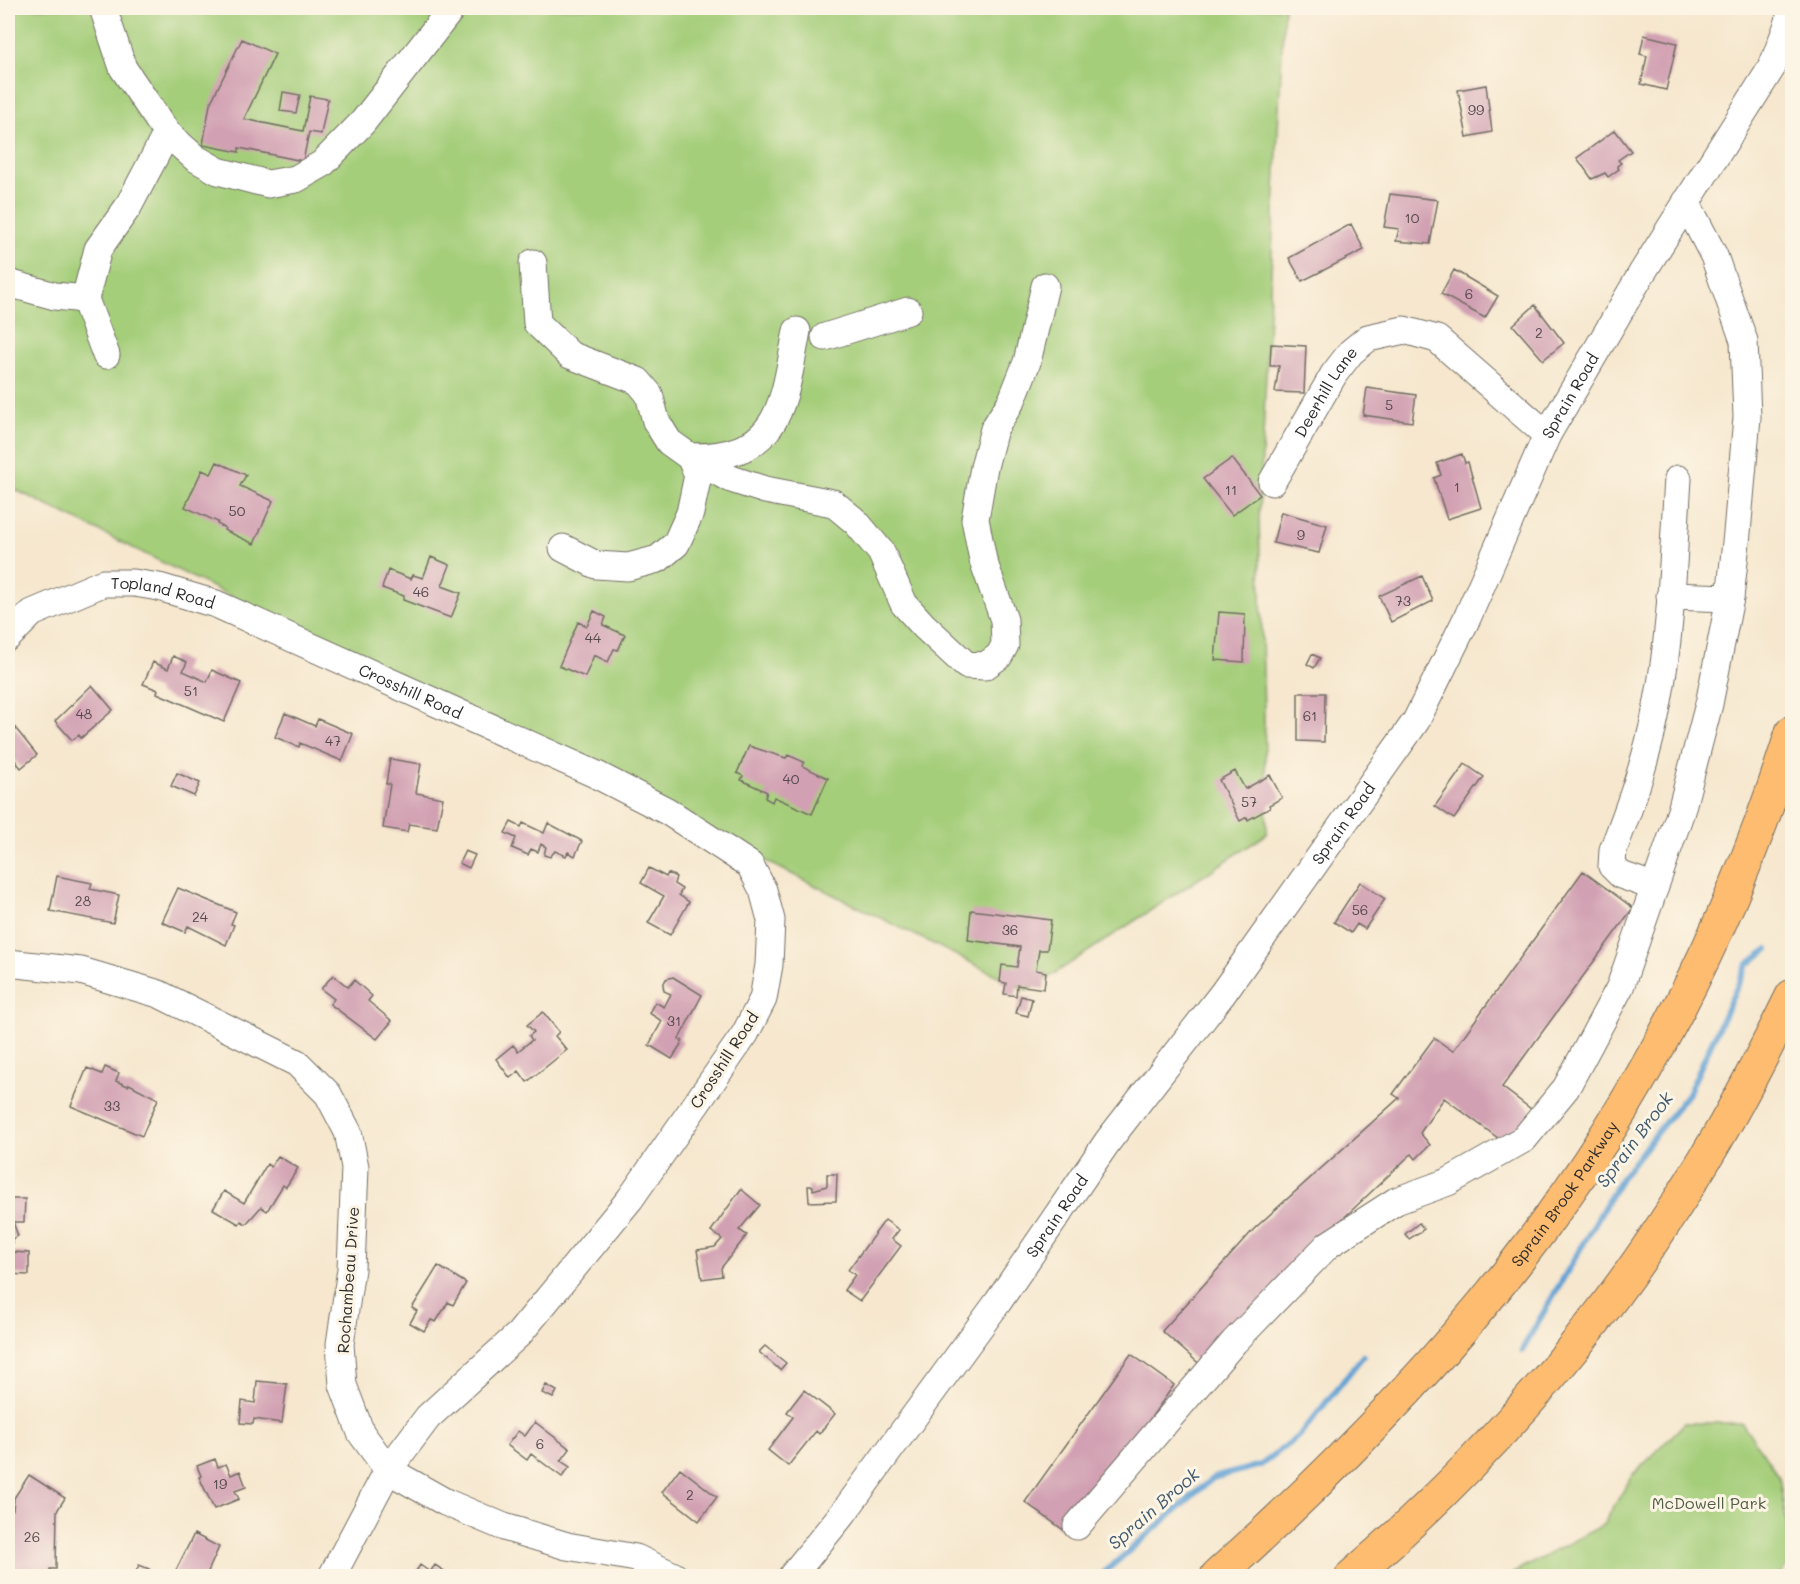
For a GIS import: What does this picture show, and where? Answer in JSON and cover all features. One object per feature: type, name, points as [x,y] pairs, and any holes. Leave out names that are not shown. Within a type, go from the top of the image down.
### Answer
[{"type":"highway","name":"Sprain Brook Parkway","points":[[1217,1576],[1335,1465],[1431,1365],[1518,1260],[1559,1205],[1633,1089],[1698,969],[1754,843],[1792,732]]},
{"type":"highway","points":[[1352,1576],[1437,1500],[1485,1449],[1531,1399],[1603,1309],[1695,1177],[1730,1118],[1792,996]]},
{"type":"street","points":[[103,8],[123,68],[143,102],[167,133],[195,158],[218,171],[268,184],[296,179],[322,164],[363,122],[452,8]]},
{"type":"street","name":"Sprain Road","points":[[792,1576],[844,1512],[998,1302],[1108,1141],[1223,993],[1416,721],[1468,616],[1547,435],[1686,202],[1772,67],[1789,22],[1791,8]]},
{"type":"street","points":[[106,354],[85,299],[98,249],[128,207],[167,133]]},
{"type":"street","points":[[1077,1526],[1234,1342],[1328,1245],[1396,1202],[1448,1182],[1524,1139],[1566,1088],[1620,987],[1681,811],[1709,704],[1730,598],[1747,417],[1744,341],[1714,256],[1686,202]]},
{"type":"street","points":[[533,263],[537,323],[570,355],[638,381],[649,394],[656,421],[669,442],[690,458],[731,479],[765,490],[833,503],[856,522],[880,552],[904,604],[924,627],[966,665],[985,666],[999,656],[1005,645],[1004,629],[982,560],[975,519],[984,467],[994,429],[1012,400],[1027,362],[1045,286]]},
{"type":"street","points":[[8,283],[55,296],[85,299]]},
{"type":"street","points":[[825,337],[908,311]]},
{"type":"street","name":"Deerhill Lane","points":[[1272,482],[1334,374],[1351,352],[1368,338],[1404,330],[1437,339],[1547,435]]},
{"type":"street","points":[[690,458],[716,458],[747,449],[769,430],[785,397],[797,331]]},
{"type":"street","points":[[563,548],[596,565],[628,567],[658,559],[676,544],[690,513],[698,475],[690,458]]},
{"type":"street","points":[[1655,887],[1621,875],[1612,866],[1614,850],[1646,758],[1657,710],[1670,596],[1678,478]]},
{"type":"street","name":"Topland Road","points":[[8,637],[32,613],[103,583],[134,583],[159,587],[216,604],[258,622]]},
{"type":"street","points":[[1670,596],[1730,598]]},
{"type":"street","name":"Crosshill Road","points":[[258,622],[595,774],[667,811],[750,865],[763,890],[771,920],[770,965],[764,999],[738,1044],[630,1199],[519,1334],[428,1417],[388,1470],[332,1576]]},
{"type":"street","name":"Rochambeau Drive","points":[[8,963],[81,971],[159,994],[297,1063],[328,1094],[348,1132],[355,1167],[351,1269],[340,1344],[343,1384],[361,1433],[388,1470],[445,1502],[504,1527],[567,1546],[636,1558],[674,1576]]},
{"type":"green space","points":[[8,8],[1284,8],[1259,518],[1267,834],[1028,991],[16,490],[8,489]]},
{"type":"green space","name":"McDowell Park","points":[[1685,1423],[1742,1423],[1779,1476],[1792,1558],[1779,1576],[1508,1576],[1603,1525],[1632,1476]]},
{"type":"building","points":[[1644,35],[1677,43],[1666,90],[1641,84],[1647,56],[1640,54]]},
{"type":"building","points":[[242,39],[275,54],[244,119],[303,131],[310,96],[328,99],[321,134],[309,132],[303,161],[239,148],[239,152],[203,145],[210,104]]},
{"type":"building","points":[[1486,85],[1492,132],[1467,137],[1458,90]]},
{"type":"building","points":[[283,92],[300,95],[296,113],[280,111]]},
{"type":"building","points":[[1615,130],[1631,151],[1618,160],[1621,163],[1617,166],[1619,169],[1608,177],[1605,173],[1592,179],[1577,158]]},
{"type":"building","points":[[1390,194],[1438,200],[1430,244],[1396,241],[1399,229],[1384,227]]},
{"type":"building","points":[[1351,224],[1364,250],[1302,281],[1289,258]]},
{"type":"building","points":[[1454,270],[1498,296],[1485,318],[1441,294]]},
{"type":"building","points":[[1535,305],[1564,343],[1543,360],[1513,325]]},
{"type":"building","points":[[1271,344],[1306,346],[1304,393],[1275,392],[1279,366],[1270,366]]},
{"type":"building","points":[[1367,388],[1416,395],[1412,422],[1363,415]]},
{"type":"building","points":[[1462,454],[1465,463],[1468,462],[1481,508],[1447,519],[1434,478],[1441,475],[1437,463]]},
{"type":"building","points":[[1232,458],[1260,495],[1232,515],[1203,479]]},
{"type":"building","points":[[217,462],[246,475],[240,486],[273,501],[254,544],[224,530],[225,528],[217,524],[218,522],[185,507],[202,470],[211,474]]},
{"type":"building","points":[[1281,512],[1327,525],[1319,553],[1273,543]]},
{"type":"building","points":[[431,557],[450,565],[442,586],[461,593],[451,618],[403,600],[404,596],[382,588],[388,570],[411,579],[413,575],[423,578]]},
{"type":"building","points":[[1422,576],[1433,601],[1391,622],[1379,596]]},
{"type":"building","points":[[594,611],[606,617],[603,625],[625,635],[618,650],[614,649],[608,662],[594,655],[585,677],[559,666],[578,622],[587,626]]},
{"type":"building","points":[[1219,612],[1245,614],[1244,662],[1215,660]]},
{"type":"building","points":[[1312,654],[1320,658],[1314,668],[1307,664]]},
{"type":"building","points":[[173,656],[187,662],[183,671],[207,682],[212,670],[241,683],[224,722],[157,693],[158,690],[143,684],[153,662],[168,669]]},
{"type":"building","points":[[92,685],[113,710],[81,738],[79,735],[72,740],[55,721]]},
{"type":"building","points":[[1298,693],[1325,693],[1324,742],[1298,741]]},
{"type":"building","points":[[285,713],[315,726],[318,719],[353,734],[342,761],[300,743],[299,747],[275,737]]},
{"type":"building","points":[[8,719],[37,755],[21,768],[10,754],[8,756]]},
{"type":"building","points":[[749,746],[786,758],[788,755],[804,762],[802,766],[828,778],[812,814],[774,797],[772,802],[765,798],[767,792],[741,780],[743,776],[737,773]]},
{"type":"building","points":[[8,756],[16,766],[8,773]]},
{"type":"building","points":[[390,759],[421,764],[416,793],[443,798],[437,828],[409,824],[407,832],[383,828],[390,784],[386,784]]},
{"type":"building","points":[[1465,764],[1484,777],[1454,819],[1435,806]]},
{"type":"building","points":[[1235,771],[1245,789],[1270,775],[1282,798],[1269,805],[1270,808],[1248,820],[1247,817],[1240,821],[1219,780]]},
{"type":"building","points":[[177,773],[200,783],[194,796],[171,786]]},
{"type":"building","points":[[511,822],[521,827],[523,823],[544,833],[548,823],[582,841],[575,856],[568,852],[566,856],[555,851],[550,857],[544,855],[546,847],[541,844],[538,852],[531,849],[528,855],[512,848],[516,838],[505,833]]},
{"type":"building","points":[[465,851],[475,855],[469,868],[459,863]]},
{"type":"building","points":[[649,868],[666,877],[668,873],[676,877],[674,884],[682,889],[679,895],[689,902],[670,935],[648,923],[664,896],[641,883]]},
{"type":"building","points":[[1583,871],[1633,908],[1502,1087],[1531,1109],[1530,1114],[1506,1144],[1444,1098],[1420,1133],[1430,1145],[1416,1159],[1412,1154],[1408,1157],[1292,1267],[1204,1368],[1162,1331],[1255,1228],[1399,1098],[1393,1094],[1434,1038],[1453,1051]]},
{"type":"building","points":[[57,876],[92,883],[90,889],[119,895],[113,923],[50,911]]},
{"type":"building","points":[[1360,882],[1385,899],[1365,929],[1357,924],[1351,933],[1334,922]]},
{"type":"building","points":[[178,888],[236,912],[231,924],[234,925],[226,945],[188,926],[185,932],[162,922]]},
{"type":"building","points":[[971,910],[1051,920],[1047,950],[1039,950],[1036,970],[1046,972],[1044,989],[1017,985],[1016,996],[1004,994],[1006,983],[1000,982],[1002,965],[1017,967],[1020,947],[968,940]]},
{"type":"building","points":[[333,975],[348,987],[354,980],[372,996],[368,1001],[392,1021],[377,1039],[330,1004],[334,999],[321,989]]},
{"type":"building","points":[[673,977],[702,995],[679,1039],[683,1041],[672,1059],[649,1045],[662,1021],[649,1013],[655,1002],[664,1007],[671,994],[664,991],[663,985],[666,979]]},
{"type":"building","points":[[1021,996],[1032,999],[1028,1016],[1016,1013]]},
{"type":"building","points":[[543,1012],[559,1032],[555,1036],[567,1050],[527,1082],[519,1071],[510,1078],[496,1059],[513,1045],[518,1051],[532,1040],[529,1036],[534,1032],[527,1025]]},
{"type":"building","points":[[105,1067],[119,1073],[116,1081],[128,1086],[129,1084],[158,1099],[142,1136],[71,1106],[87,1068],[102,1074]]},
{"type":"building","points":[[278,1156],[298,1168],[286,1187],[283,1185],[267,1211],[261,1207],[246,1224],[241,1221],[239,1224],[213,1209],[224,1191],[244,1203],[267,1164],[271,1167]]},
{"type":"building","points":[[827,1174],[837,1174],[836,1201],[809,1202],[808,1186],[813,1186],[813,1190],[827,1186]]},
{"type":"building","points":[[741,1189],[760,1205],[739,1230],[747,1235],[721,1268],[722,1276],[702,1279],[697,1250],[715,1247],[722,1239],[711,1231]]},
{"type":"building","points":[[8,1199],[25,1199],[24,1222],[13,1222],[18,1236],[12,1239],[12,1252],[29,1253],[29,1275],[8,1274]]},
{"type":"building","points":[[885,1220],[899,1230],[892,1239],[901,1246],[860,1301],[844,1290],[855,1275],[848,1270]]},
{"type":"building","points":[[1419,1223],[1424,1229],[1409,1239],[1405,1234]]},
{"type":"building","points":[[438,1266],[466,1283],[453,1305],[448,1302],[436,1322],[431,1320],[424,1331],[410,1323],[417,1311],[412,1308]]},
{"type":"building","points":[[765,1346],[786,1363],[780,1370],[759,1352]]},
{"type":"building","points":[[1131,1354],[1174,1385],[1069,1534],[1025,1502]]},
{"type":"building","points":[[257,1381],[287,1384],[282,1423],[254,1419],[253,1424],[240,1423],[242,1401],[255,1403]]},
{"type":"building","points":[[546,1385],[557,1391],[553,1398],[542,1393]]},
{"type":"building","points":[[804,1390],[835,1414],[819,1434],[816,1431],[788,1466],[768,1450],[793,1417],[787,1412]]},
{"type":"building","points":[[535,1422],[570,1449],[561,1461],[570,1467],[562,1477],[531,1454],[527,1460],[507,1445],[518,1431],[525,1436]]},
{"type":"building","points":[[215,1459],[218,1467],[226,1464],[231,1475],[240,1471],[246,1487],[235,1491],[239,1499],[214,1509],[199,1477],[201,1476],[197,1466]]},
{"type":"building","points":[[680,1468],[717,1497],[699,1521],[662,1492]]},
{"type":"building","points":[[29,1475],[65,1498],[57,1511],[56,1569],[50,1569],[50,1576],[8,1576],[9,1510],[13,1510],[14,1498]]},
{"type":"building","points":[[194,1534],[219,1547],[206,1576],[173,1576]]},
{"type":"building","points":[[139,1565],[149,1569],[146,1576],[134,1576]]},
{"type":"building","points":[[420,1565],[430,1572],[435,1565],[449,1574],[447,1576],[413,1576]]},
{"type":"waterway","name":"Sprain Brook","points":[[1522,1350],[1621,1178],[1689,1092],[1747,965],[1768,949]]},
{"type":"waterway","name":"Sprain Brook","points":[[1100,1576],[1213,1478],[1261,1465],[1301,1434],[1363,1356]]}]
